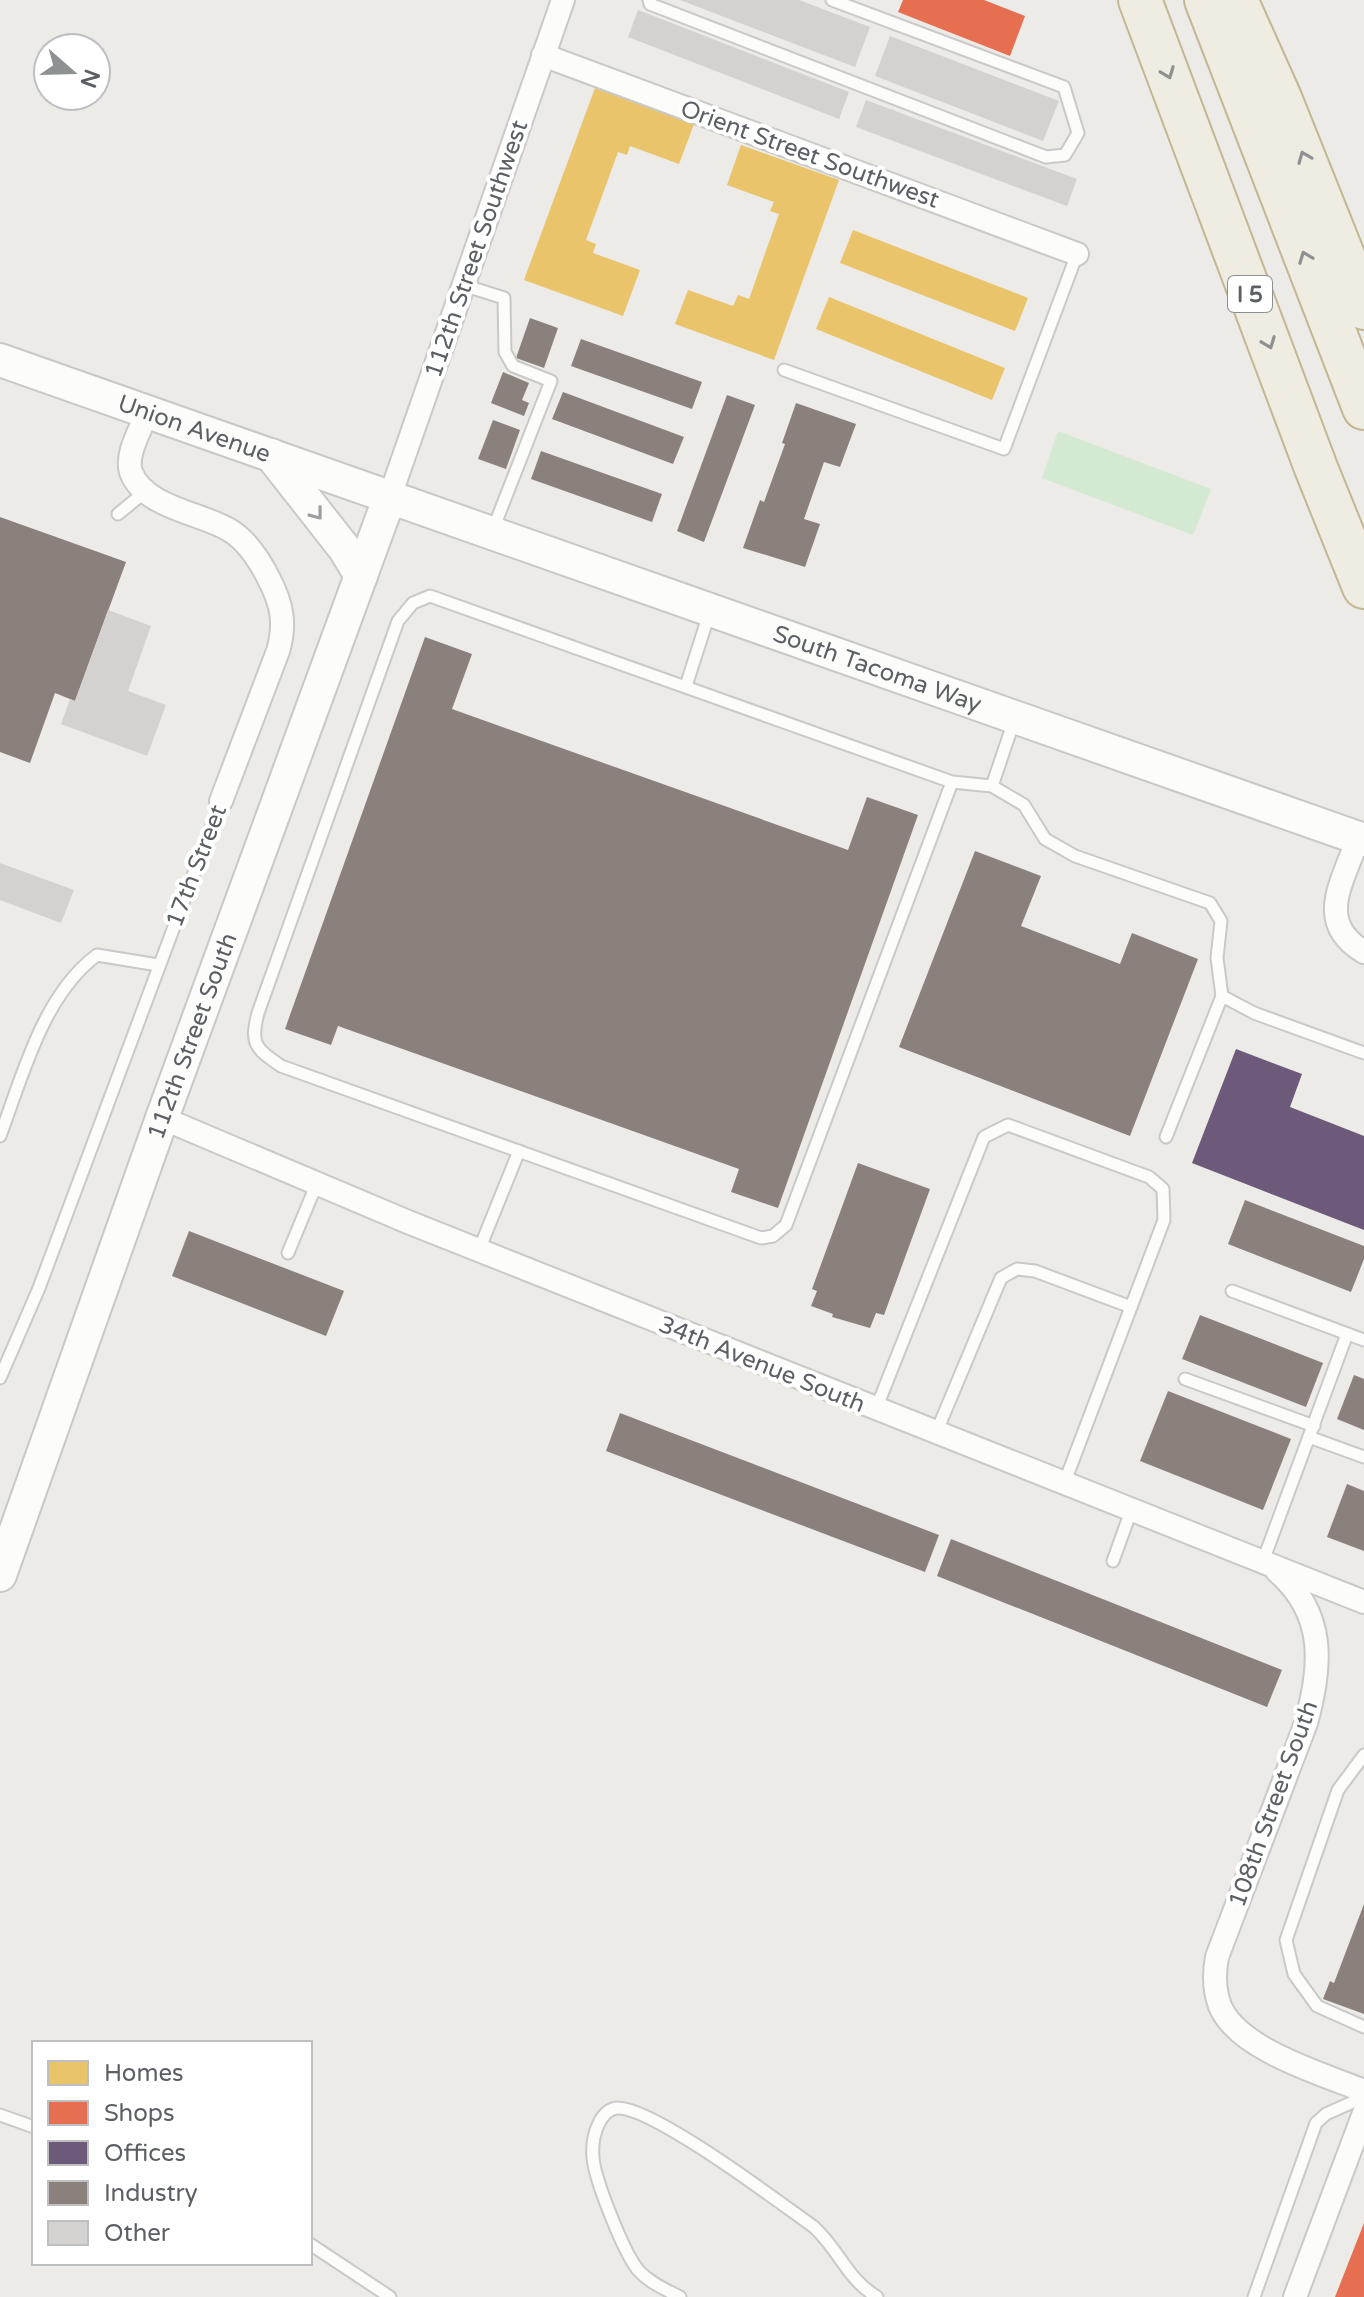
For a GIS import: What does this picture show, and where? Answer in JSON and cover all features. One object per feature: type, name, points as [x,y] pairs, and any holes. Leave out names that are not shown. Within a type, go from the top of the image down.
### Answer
[{"type":"highway","name":"I 5","points":[[1140,0],[1316,468],[1364,587]]},
{"type":"highway","points":[[1206,0],[1364,408]]},
{"type":"highway","points":[[1236,0],[1280,98],[1364,308]]},
{"type":"street","name":"112th Street Southwest","points":[[389,499],[563,0]]},
{"type":"street","name":"Orient Street Southwest","points":[[543,55],[1077,254]]},
{"type":"street","name":"Union Avenue","points":[[0,360],[389,499]]},
{"type":"street","points":[[146,491],[135,479],[130,466],[147,413]]},
{"type":"street","points":[[271,455],[344,548],[361,576]]},
{"type":"street","name":"17th Street","points":[[146,491],[170,506],[237,535],[263,568],[281,607],[283,624],[278,651],[221,801]]},
{"type":"street","name":"South Tacoma Way","points":[[389,499],[1361,839]]},
{"type":"street","name":"112th Street South","points":[[0,1575],[162,1118],[389,499]]},
{"type":"street","points":[[1361,839],[1337,900],[1335,919],[1345,938],[1364,952]]},
{"type":"street","name":"34th Avenue South","points":[[162,1118],[479,1250],[1364,1602]]},
{"type":"street","name":"108th Street South","points":[[1263,1561],[1289,1583],[1306,1609],[1317,1644],[1318,1670],[1306,1723],[1217,1957],[1214,1973],[1216,1992],[1224,2014],[1238,2030],[1274,2053],[1364,2091]]},
{"type":"street","points":[[1295,2297],[1364,2113]]},
{"type":"lane","points":[[649,0],[650,4],[1046,157],[1065,155],[1078,133],[1064,87],[832,0]]},
{"type":"lane","points":[[784,370],[1004,449],[1077,254]]},
{"type":"lane","points":[[463,285],[504,298],[505,352],[513,366],[551,381],[491,534]]},
{"type":"lane","points":[[118,514],[146,491]]},
{"type":"lane","points":[[952,782],[786,1225],[773,1236],[761,1238],[281,1066],[259,1051],[252,1035],[398,621],[413,603],[430,596],[952,782],[992,786],[1024,805],[1045,839],[1075,856],[1210,903],[1221,921],[1217,958],[1222,996],[1166,1137]]},
{"type":"lane","points":[[686,686],[711,611]]},
{"type":"lane","points":[[992,786],[1015,718]]},
{"type":"lane","name":"17th Street","points":[[0,1378],[39,1288],[221,801]]},
{"type":"lane","points":[[0,1136],[40,1029],[80,968],[97,955],[158,965]]},
{"type":"lane","points":[[1222,996],[1254,1013],[1364,1053]]},
{"type":"lane","points":[[876,1409],[984,1137],[1008,1125],[1149,1177],[1163,1189],[1164,1220],[1064,1484]]},
{"type":"lane","points":[[479,1250],[519,1151]]},
{"type":"lane","points":[[288,1253],[317,1183]]},
{"type":"lane","points":[[936,1433],[1001,1278],[1017,1269],[1035,1271],[1131,1307]]},
{"type":"lane","points":[[1232,1291],[1364,1340]]},
{"type":"lane","points":[[1263,1561],[1347,1334]]},
{"type":"lane","points":[[1185,1379],[1364,1457]]},
{"type":"lane","points":[[1113,1561],[1131,1511]]},
{"type":"lane","points":[[1364,1755],[1338,1790],[1286,1940],[1294,1974],[1317,2006],[1364,2027]]},
{"type":"lane","points":[[1254,2297],[1316,2123],[1326,2114],[1364,2097]]},
{"type":"lane","points":[[680,2297],[640,2272],[627,2254],[598,2178],[593,2160],[597,2127],[604,2114],[614,2108],[627,2109],[650,2118],[691,2142],[814,2227],[831,2243],[851,2277],[877,2297]]},
{"type":"lane","points":[[0,2115],[32,2126]]},
{"type":"lane","points":[[312,2245],[389,2297]]},
{"type":"green space","points":[[1058,431],[1211,489],[1193,535],[1042,478]]},
{"type":"building: Homes","points":[[595,88],[694,124],[679,164],[630,146],[627,155],[618,152],[586,240],[596,244],[593,253],[640,270],[623,316],[524,280]]},
{"type":"building: Homes","points":[[741,145],[839,180],[774,360],[675,324],[688,290],[733,306],[738,295],[749,299],[779,214],[770,211],[774,202],[727,185]]},
{"type":"building: Homes","points":[[853,230],[1028,298],[1015,331],[840,263]]},
{"type":"building: Homes","points":[[829,297],[1005,368],[992,400],[816,329]]},
{"type":"building: Shops","points":[[903,0],[984,0],[1025,16],[1010,56],[898,12]]},
{"type":"building: Shops","points":[[1364,2223],[1364,2297],[1335,2297]]},
{"type":"building: Offices","points":[[1236,1049],[1302,1074],[1290,1107],[1364,1136],[1364,1230],[1192,1163]]},
{"type":"building: Industry","points":[[530,318],[558,328],[544,368],[516,358]]},
{"type":"building: Industry","points":[[581,339],[702,382],[692,409],[571,366]]},
{"type":"building: Industry","points":[[503,372],[529,383],[522,400],[529,403],[524,416],[491,403]]},
{"type":"building: Industry","points":[[563,392],[684,437],[673,464],[552,419]]},
{"type":"building: Industry","points":[[727,395],[755,405],[704,542],[677,531]]},
{"type":"building: Industry","points":[[796,403],[856,424],[840,467],[824,462],[804,519],[820,524],[805,567],[743,548],[760,500],[764,502]]},
{"type":"building: Industry","points":[[493,420],[520,430],[506,469],[478,459]]},
{"type":"building: Industry","points":[[541,451],[662,494],[652,522],[531,479]]},
{"type":"building: Industry","points":[[0,517],[126,562],[75,701],[55,693],[30,763],[0,752]]},
{"type":"building: Industry","points":[[425,637],[472,654],[452,709],[848,850],[867,797],[918,815],[778,1208],[731,1192],[739,1169],[338,1026],[331,1045],[285,1029]]},
{"type":"building: Industry","points":[[975,851],[1041,876],[1021,926],[1120,964],[1132,933],[1198,959],[1130,1136],[899,1047]]},
{"type":"building: Industry","points":[[858,1163],[930,1189],[884,1315],[876,1313],[870,1328],[832,1317],[833,1314],[811,1306],[817,1291],[812,1289]]},
{"type":"building: Industry","points":[[1245,1200],[1364,1246],[1364,1259],[1351,1292],[1228,1244]]},
{"type":"building: Industry","points":[[189,1231],[344,1291],[326,1336],[172,1276]]},
{"type":"building: Industry","points":[[1200,1315],[1323,1363],[1306,1407],[1182,1359]]},
{"type":"building: Industry","points":[[1354,1375],[1364,1379],[1364,1430],[1337,1419]]},
{"type":"building: Industry","points":[[1168,1391],[1291,1439],[1263,1510],[1140,1461]]},
{"type":"building: Industry","points":[[620,1413],[939,1535],[925,1572],[606,1451]]},
{"type":"building: Industry","points":[[1347,1484],[1364,1491],[1364,1551],[1327,1537]]},
{"type":"building: Industry","points":[[951,1539],[1282,1670],[1267,1707],[937,1576]]},
{"type":"building: Industry","points":[[1364,1904],[1364,2014],[1323,1999],[1330,1981],[1334,1983]]},
{"type":"building: Other","points":[[680,0],[799,0],[870,27],[855,67]]},
{"type":"building: Other","points":[[638,10],[849,92],[839,119],[628,37]]},
{"type":"building: Other","points":[[890,36],[1059,101],[1043,141],[875,76]]},
{"type":"building: Other","points":[[866,100],[1077,179],[1067,206],[856,127]]},
{"type":"building: Other","points":[[108,610],[151,626],[128,691],[166,705],[147,756],[61,724],[70,699],[75,701]]},
{"type":"building: Other","points":[[0,863],[74,890],[61,923],[0,900]]}]
